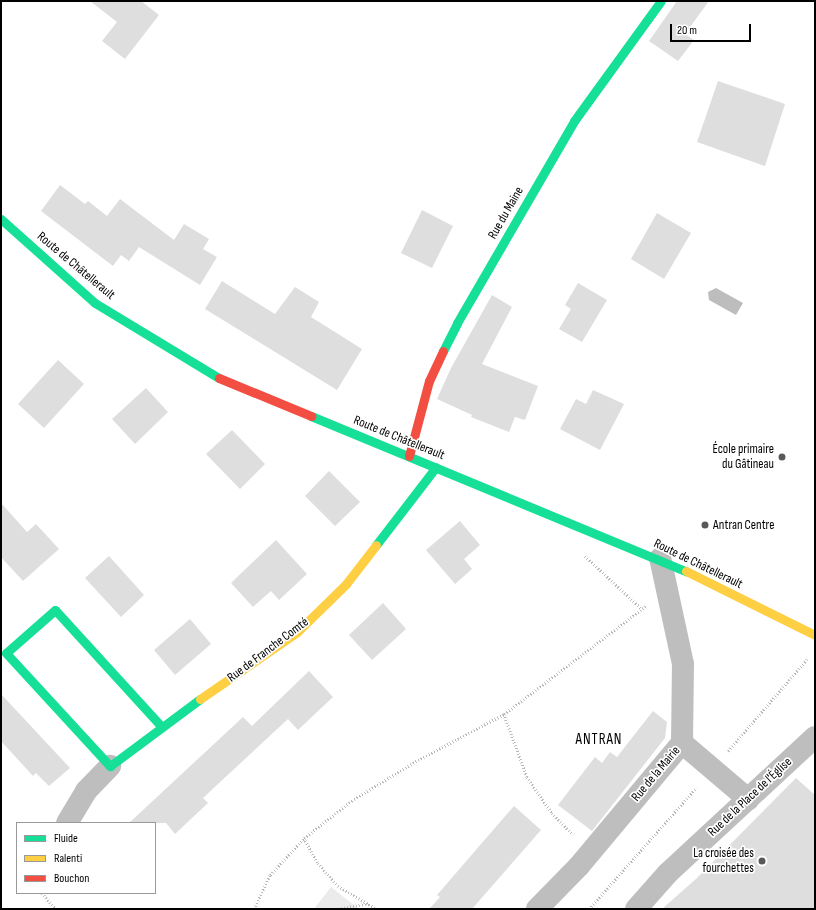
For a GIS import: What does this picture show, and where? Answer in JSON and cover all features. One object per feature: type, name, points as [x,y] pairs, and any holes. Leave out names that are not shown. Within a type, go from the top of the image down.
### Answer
[{"type":"street","name":"Rue du Maine","points":[[409,456],[429,381],[457,323],[574,121],[661,1]]},
{"type":"street","name":"Route de Châtellerault","points":[[1,219],[95,303],[214,376],[660,558],[815,635]]},
{"type":"street","name":"Rue de Franche Comté","points":[[68,822],[86,791],[110,766],[162,726],[297,632],[346,584],[436,467]]},
{"type":"street","name":"Rue de la Mairie","points":[[537,909],[590,852],[682,743],[683,664],[660,558]]},
{"type":"street","points":[[110,766],[6,653],[56,610],[162,726]]},
{"type":"street","name":"Rue de la Place de l'Église","points":[[636,909],[668,873],[815,737]]},
{"type":"street","points":[[682,743],[748,799]]},
{"type":"path","points":[[580,552],[642,609]]},
{"type":"path","points":[[254,909],[270,875],[304,838],[354,799],[418,760],[504,714],[642,609],[667,592]]},
{"type":"path","points":[[504,714],[527,777],[552,813],[590,852]]},
{"type":"path","points":[[304,838],[318,863],[338,886],[370,902],[378,909]]},
{"type":"path","points":[[43,894],[56,909]]},
{"type":"path","points":[[338,909],[370,902]]},
{"type":"shaded area","points":[[716,288],[743,303],[736,315],[709,300],[708,292]]},
{"type":"shaded area","points":[[331,887],[359,909],[314,909]]},
{"type":"building","points":[[90,1],[141,1],[159,15],[125,59],[102,41],[117,22]]},
{"type":"building","points":[[677,1],[709,1],[685,34],[694,40],[678,61],[649,41]]},
{"type":"building","points":[[718,81],[785,104],[765,166],[697,142]]},
{"type":"building","points":[[60,185],[85,204],[88,201],[107,216],[120,199],[174,240],[184,224],[209,239],[203,249],[217,257],[200,285],[139,247],[129,261],[121,255],[113,266],[41,211]]},
{"type":"building","points":[[422,210],[453,226],[432,268],[401,253]]},
{"type":"building","points":[[657,213],[691,233],[664,279],[631,259]]},
{"type":"building","points":[[222,281],[275,314],[295,287],[319,302],[311,317],[362,349],[337,390],[205,309]]},
{"type":"building","points":[[578,283],[607,300],[582,342],[559,329],[571,309],[565,305]]},
{"type":"building","points":[[492,295],[512,307],[482,364],[538,386],[525,420],[515,417],[509,432],[471,417],[472,415],[437,399],[451,368]]},
{"type":"building","points":[[58,360],[84,384],[44,428],[18,404]]},
{"type":"building","points":[[146,388],[168,412],[135,444],[112,419]]},
{"type":"building","points":[[593,390],[624,404],[600,450],[560,429],[576,399],[586,404]]},
{"type":"building","points":[[232,430],[265,464],[240,489],[206,454]]},
{"type":"building","points":[[329,471],[360,502],[335,526],[305,496]]},
{"type":"building","points":[[1,503],[27,532],[36,524],[59,549],[23,581],[1,557]]},
{"type":"building","points":[[460,521],[480,545],[464,559],[472,569],[455,584],[426,550]]},
{"type":"building","points":[[276,540],[307,574],[279,600],[271,591],[253,607],[231,583]]},
{"type":"building","points":[[109,556],[144,595],[121,617],[85,578]]},
{"type":"building","points":[[383,603],[406,629],[372,660],[349,635]]},
{"type":"building","points":[[190,619],[211,644],[175,675],[154,650]]},
{"type":"building","points":[[309,671],[333,697],[298,730],[288,719],[203,798],[208,803],[175,834],[166,823],[130,822],[243,717],[252,726]]},
{"type":"building","points":[[1,694],[70,768],[49,786],[36,773],[33,776],[1,741]]},
{"type":"building","points":[[653,711],[667,722],[665,738],[592,831],[558,805],[595,757],[602,763],[610,752],[617,757]]},
{"type":"building","points":[[796,778],[815,795],[815,909],[662,909],[697,878]]},
{"type":"building","points":[[514,806],[541,830],[472,909],[429,909],[440,897],[437,895]]},
{"type":"traffic: fast","points":[[443,351],[457,323],[574,121],[661,1]]},
{"type":"traffic: fast","points":[[1,219],[95,303],[219,378]]},
{"type":"traffic: fast","points":[[311,416],[686,571]]},
{"type":"traffic: fast","points":[[376,545],[436,467]]},
{"type":"traffic: fast","points":[[161,726],[55,610],[6,653],[110,766],[200,699]]},
{"type":"traffic: slow","points":[[200,699],[297,632],[346,584],[376,545]]},
{"type":"traffic: slow","points":[[686,571],[815,635]]},
{"type":"traffic: jam","points":[[409,456],[429,381],[443,351]]},
{"type":"traffic: jam","points":[[219,378],[311,416]]},
{"type":"place","name":"École primaire du Gâtineau","points":[[782,457]]},
{"type":"place","name":"Antran Centre","points":[[705,525]]},
{"type":"place","name":"La croisée des fourchettes","points":[[762,861]]},
{"type":"district","name":"ANTRAN","points":[[599,740]]}]
